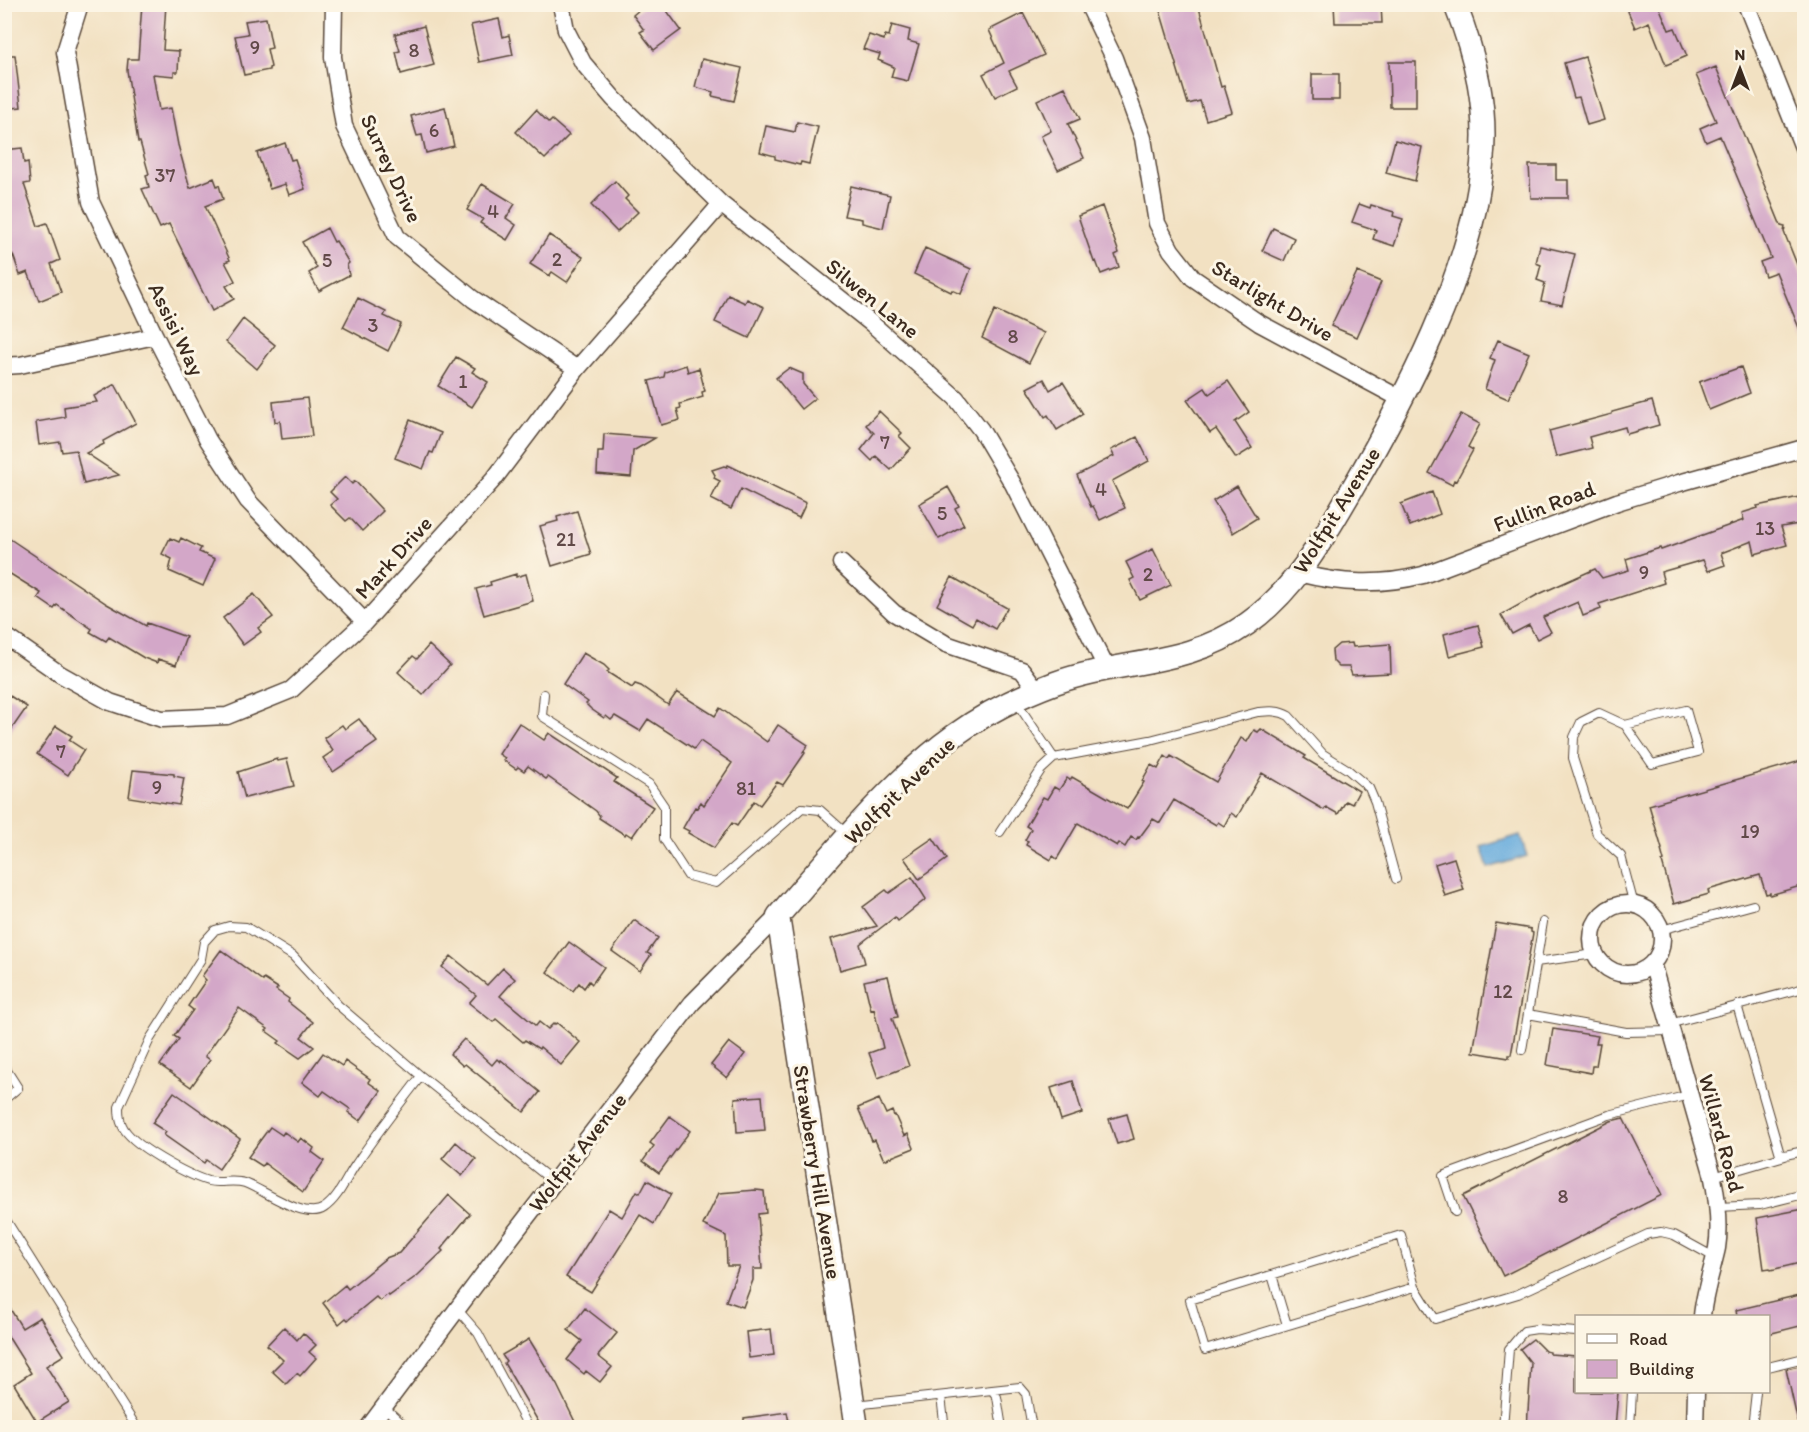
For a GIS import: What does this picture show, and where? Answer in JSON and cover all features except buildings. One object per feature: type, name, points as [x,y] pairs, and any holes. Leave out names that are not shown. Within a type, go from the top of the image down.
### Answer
[{"type":"street","name":"Assisi Way","points":[[80,4],[65,52],[90,202],[154,336],[208,440],[248,501],[365,622]]},
{"type":"street","name":"Surrey Drive","points":[[334,4],[333,57],[344,126],[397,237],[473,299],[577,369]]},
{"type":"street","name":"Silwen Lane","points":[[561,4],[566,30],[583,63],[614,99],[721,204],[871,323],[956,398],[981,430],[1008,474],[1107,669]]},
{"type":"street","name":"Starlight Drive","points":[[1088,4],[1114,58],[1143,138],[1157,223],[1171,250],[1193,279],[1259,323],[1401,399]]},
{"type":"street","name":"Wolfpit Avenue","points":[[368,1428],[692,1003],[778,916],[892,790],[931,753],[957,733],[1037,690],[1085,673],[1172,658],[1201,649],[1222,639],[1246,625],[1264,610],[1298,573],[1331,525],[1401,399],[1441,313],[1474,211],[1481,177],[1484,140],[1481,89],[1473,54],[1455,4]]},
{"type":"street","points":[[1746,4],[1804,150]]},
{"type":"street","name":"Mark Drive","points":[[4,635],[60,674],[110,702],[162,719],[227,716],[291,690],[365,622],[494,479],[577,369],[721,204]]},
{"type":"street","points":[[4,366],[20,365],[154,336]]},
{"type":"street","name":"Fullin Road","points":[[1298,573],[1329,581],[1356,583],[1390,582],[1423,575],[1617,502],[1804,448]]},
{"type":"street","points":[[841,563],[894,613],[946,644],[1022,670],[1037,690]]},
{"type":"street","points":[[1635,904],[1647,910],[1656,919],[1661,930],[1662,942],[1659,954],[1652,963],[1641,971],[1628,974],[1615,971],[1604,964],[1592,944],[1592,932],[1596,922],[1612,906],[1635,904]]},
{"type":"street","name":"Strawberry Hill Avenue","points":[[778,916],[857,1428]]},
{"type":"street","name":"Willard Road","points":[[1652,963],[1713,1178],[1718,1207],[1717,1246],[1704,1295],[1702,1315]]},
{"type":"street","points":[[1695,1428],[1696,1393]]},
{"type":"lane","points":[[544,694],[542,716],[649,784],[664,806],[664,839],[688,876],[717,883],[802,808],[820,810],[849,836]]},
{"type":"lane","points":[[1015,700],[1054,758]]},
{"type":"lane","points":[[1000,832],[1041,771],[1054,758],[1150,740],[1258,712],[1274,710],[1290,716],[1323,754],[1347,769],[1369,788],[1396,879]]},
{"type":"lane","points":[[1625,725],[1686,710],[1698,752],[1652,764],[1625,725],[1599,713],[1581,722],[1574,737],[1573,758],[1597,834],[1620,856],[1635,904]]},
{"type":"lane","points":[[1661,930],[1753,904]]},
{"type":"lane","points":[[1522,1050],[1543,922]]},
{"type":"lane","points":[[421,1076],[356,1164],[338,1193],[323,1209],[308,1212],[242,1182],[209,1181],[170,1163],[129,1136],[119,1116],[119,1107],[150,1039],[201,959],[204,942],[215,930],[229,926],[246,927],[293,956],[338,1005],[421,1076],[554,1182]]},
{"type":"lane","points":[[1536,962],[1596,954]]},
{"type":"lane","points":[[1528,1014],[1626,1032],[1670,1027],[1737,1005],[1804,988]]},
{"type":"lane","points":[[1737,1005],[1780,1154],[1785,1155]]},
{"type":"lane","points":[[4,1066],[18,1088],[4,1100]]},
{"type":"lane","points":[[1455,1212],[1443,1176],[1609,1116],[1689,1095]]},
{"type":"lane","points":[[1713,1178],[1804,1151]]},
{"type":"lane","points":[[1718,1207],[1760,1205],[1804,1194]]},
{"type":"lane","points":[[4,1217],[137,1428]]},
{"type":"lane","points":[[1415,1287],[1205,1350],[1190,1300],[1401,1235],[1415,1287],[1435,1319],[1518,1294],[1647,1234],[1662,1232],[1674,1235],[1714,1257]]},
{"type":"lane","points":[[1272,1275],[1287,1325]]},
{"type":"lane","points":[[457,1309],[478,1333],[529,1428]]},
{"type":"lane","points":[[1503,1428],[1509,1349],[1524,1331],[1537,1329],[1575,1332]]},
{"type":"lane","points":[[1770,1366],[1804,1358]]},
{"type":"lane","points":[[853,1405],[1020,1388],[1026,1394],[1032,1428]]},
{"type":"lane","points":[[992,1390],[997,1397],[1002,1428]]},
{"type":"lane","points":[[1630,1428],[1632,1393]]},
{"type":"lane","points":[[1752,1428],[1756,1393]]},
{"type":"lane","points":[[941,1396],[944,1422],[942,1428]]},
{"type":"lane","points":[[384,1407],[407,1428]]},
{"type":"water","points":[[1520,835],[1527,856],[1488,868],[1481,847]]}]
